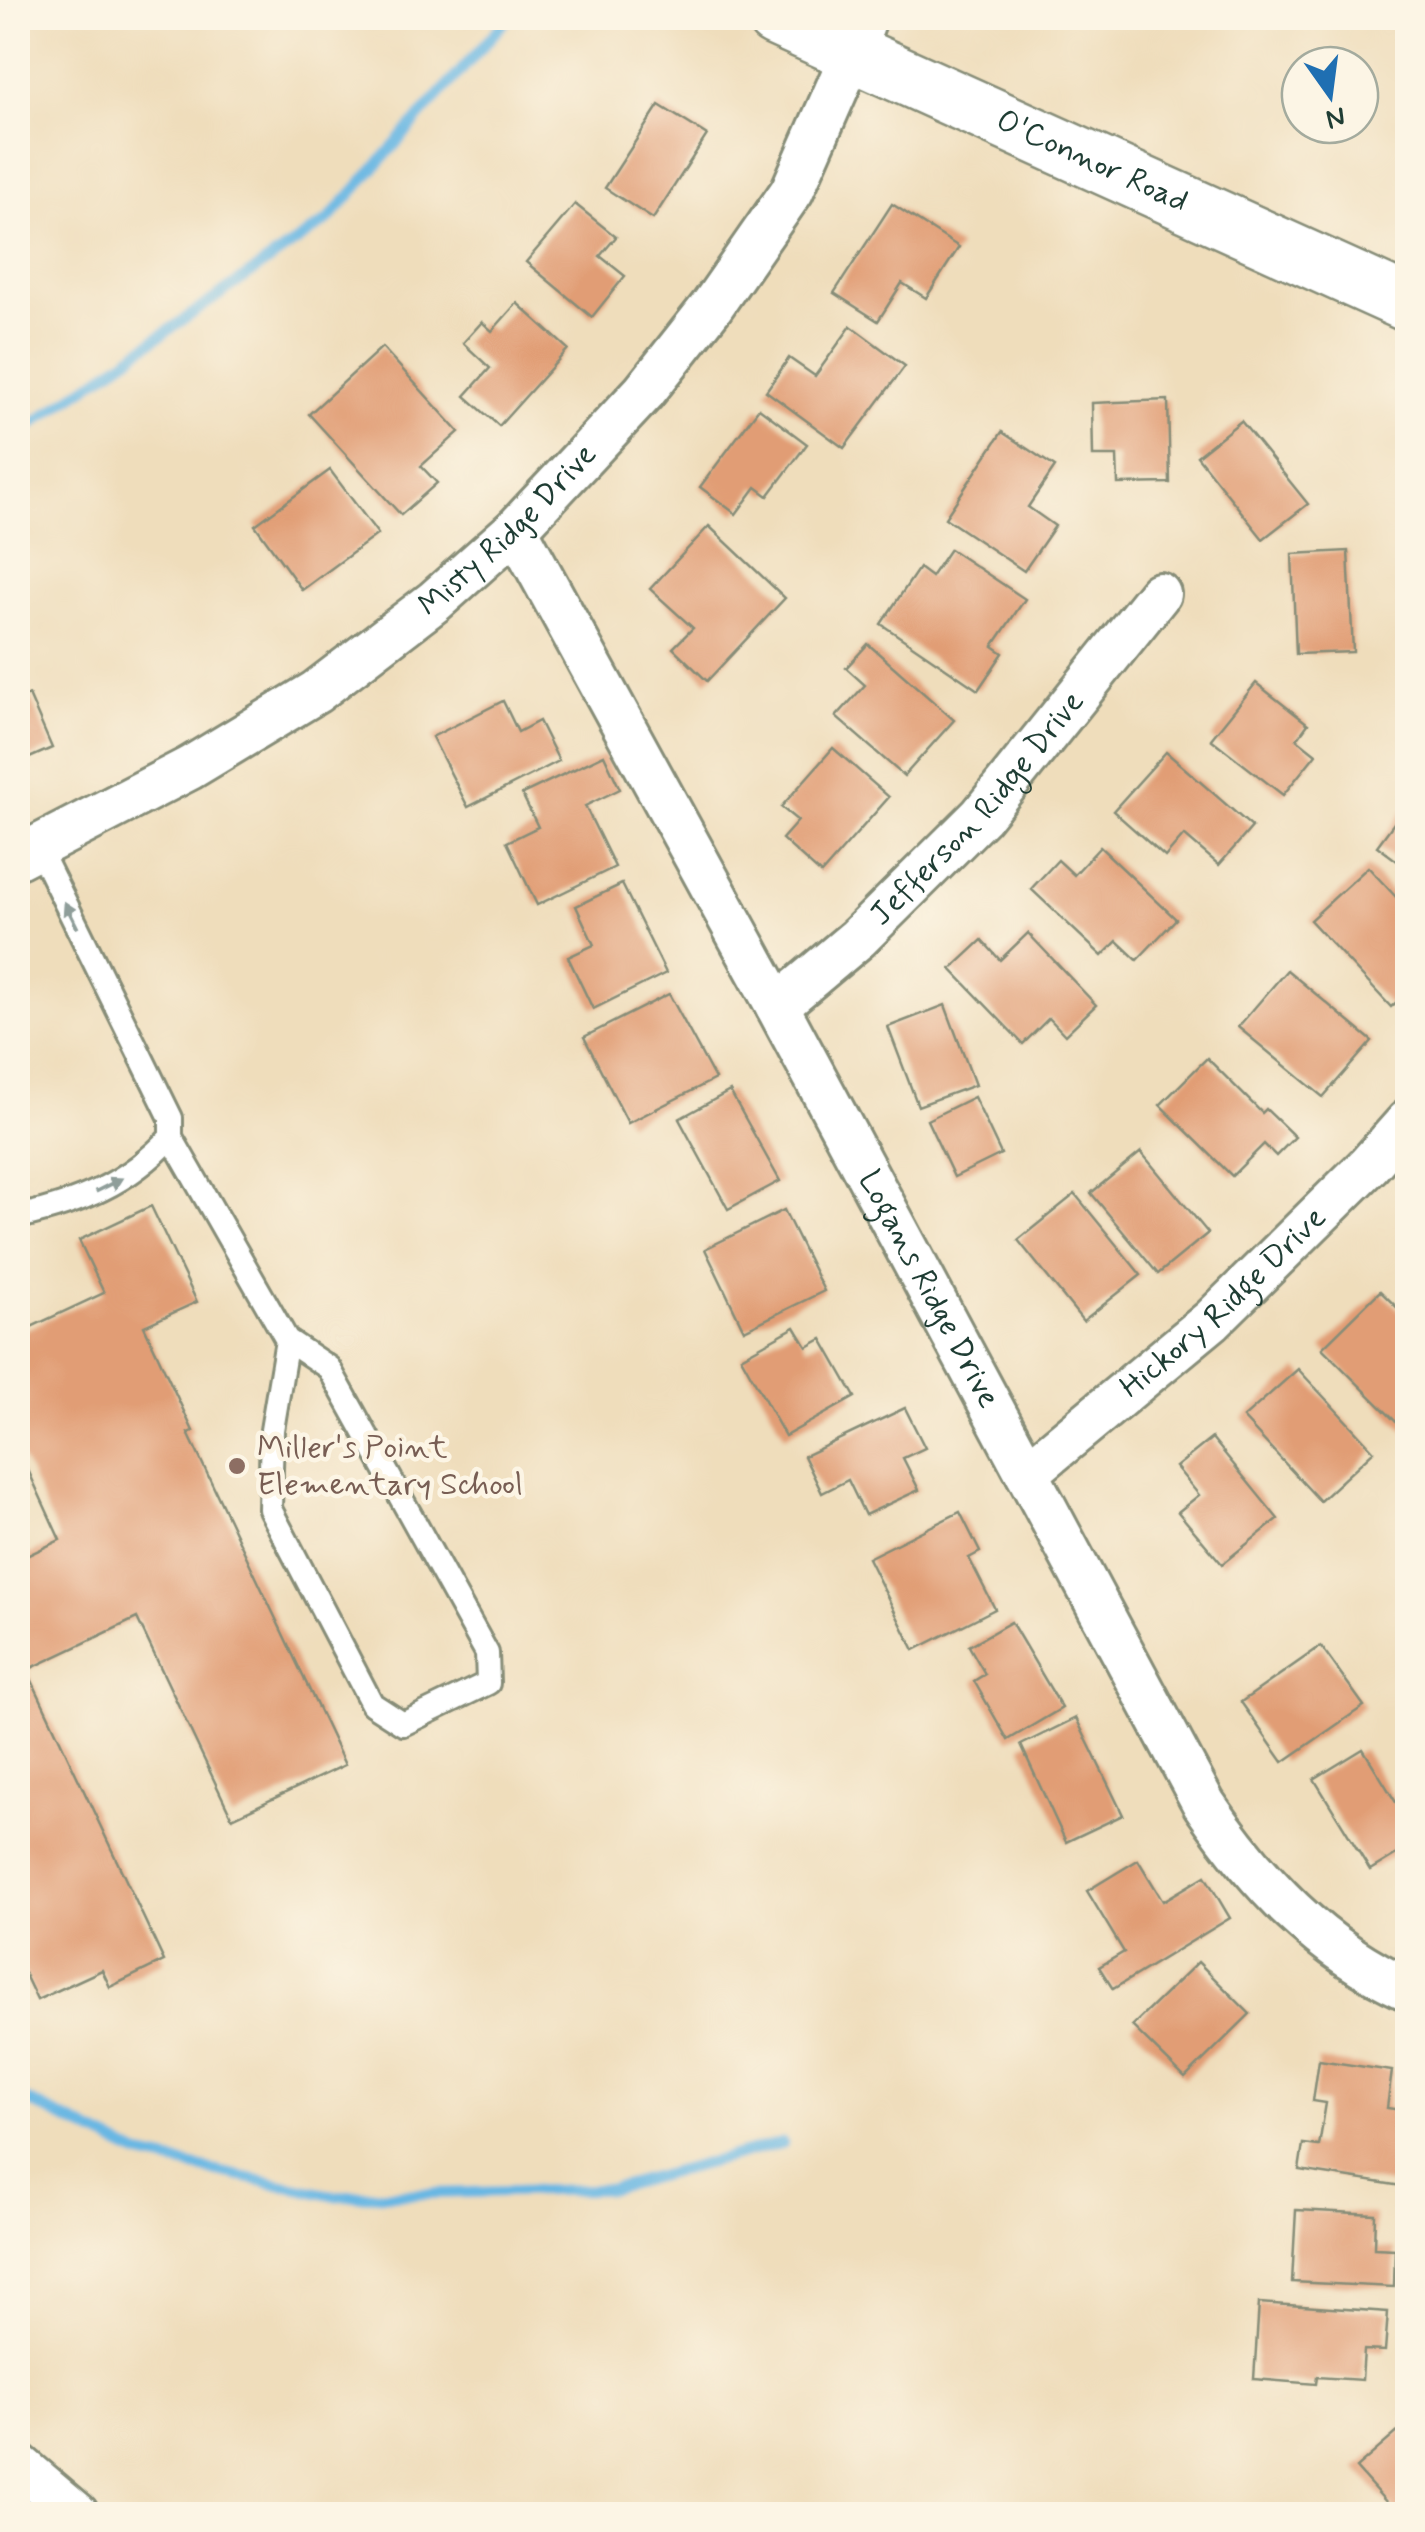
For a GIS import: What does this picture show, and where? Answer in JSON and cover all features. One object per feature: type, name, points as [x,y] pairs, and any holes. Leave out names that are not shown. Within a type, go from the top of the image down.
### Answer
[{"type":"main road","name":"O'Connor Road","points":[[774,18],[859,35],[1408,304]]},
{"type":"street","name":"Misty Ridge Drive","points":[[28,852],[190,768],[316,692],[435,601],[516,529],[644,392],[712,306],[792,191],[859,35]]},
{"type":"street","name":"Logans Ridge Drive","points":[[516,529],[777,1006],[1204,1804],[1270,1891],[1308,1926],[1350,1958],[1408,1989]]},
{"type":"street","name":"Jefferson Ridge Drive","points":[[777,1006],[858,938],[981,816],[1158,594]]},
{"type":"street","name":"Hickory Ridge Drive","points":[[1027,1473],[1212,1320],[1408,1121]]},
{"type":"street","points":[[18,2464],[77,2514]]},
{"type":"lane","points":[[28,852],[171,1118],[171,1137],[287,1340],[329,1368],[487,1653],[488,1683],[403,1724],[372,1704],[270,1509],[272,1430],[287,1340]]},
{"type":"lane","points":[[18,1216],[70,1204],[129,1175],[171,1137]]},
{"type":"building","points":[[659,105],[707,135],[653,219],[605,188]]},
{"type":"building","points":[[575,204],[616,237],[600,256],[625,276],[592,317],[526,262]]},
{"type":"building","points":[[892,204],[959,247],[926,298],[902,283],[878,321],[834,293]]},
{"type":"building","points":[[517,303],[568,349],[499,426],[465,396],[490,368],[463,343],[482,322],[492,331]]},
{"type":"building","points":[[851,326],[905,366],[844,448],[766,391],[789,358],[815,376]]},
{"type":"building","points":[[382,347],[459,432],[421,466],[437,483],[401,515],[309,414]]},
{"type":"building","points":[[1168,400],[1170,483],[1118,484],[1117,456],[1093,456],[1092,403]]},
{"type":"building","points":[[759,408],[807,444],[768,496],[756,487],[736,514],[700,487]]},
{"type":"building","points":[[1241,421],[1308,504],[1263,539],[1197,456]]},
{"type":"building","points":[[1002,432],[1055,467],[1028,507],[1055,526],[1024,571],[945,518]]},
{"type":"building","points":[[330,470],[378,534],[302,590],[255,525]]},
{"type":"building","points":[[709,526],[785,598],[707,681],[673,648],[693,628],[650,589]]},
{"type":"building","points":[[950,549],[1025,599],[993,646],[1003,653],[978,690],[881,624],[919,568],[931,577]]},
{"type":"building","points":[[1348,551],[1353,652],[1296,654],[1292,554]]},
{"type":"building","points":[[868,644],[954,720],[904,776],[836,717],[865,685],[846,668]]},
{"type":"building","points":[[1256,683],[1308,724],[1297,739],[1316,754],[1283,795],[1211,739]]},
{"type":"building","points":[[29,695],[52,748],[18,763],[18,700]]},
{"type":"building","points":[[503,701],[518,732],[539,721],[559,761],[468,807],[432,737]]},
{"type":"building","points":[[833,748],[889,797],[821,874],[782,839],[798,821],[781,807]]},
{"type":"building","points":[[1166,752],[1252,827],[1219,865],[1184,835],[1165,857],[1113,811]]},
{"type":"building","points":[[604,755],[620,789],[585,806],[615,867],[537,905],[507,842],[538,827],[522,794]]},
{"type":"building","points":[[1408,804],[1408,869],[1377,846]]},
{"type":"building","points":[[1100,847],[1176,919],[1137,960],[1117,941],[1102,956],[1031,889],[1058,860],[1074,875]]},
{"type":"building","points":[[1368,867],[1408,910],[1408,992],[1391,1007],[1310,920]]},
{"type":"building","points":[[622,884],[666,973],[593,1009],[568,957],[594,945],[576,906]]},
{"type":"building","points":[[1028,933],[1096,1005],[1065,1035],[1049,1018],[1023,1044],[951,969],[982,940],[1000,960]]},
{"type":"building","points":[[1287,970],[1372,1041],[1323,1097],[1238,1027]]},
{"type":"building","points":[[669,994],[715,1079],[628,1123],[584,1037]]},
{"type":"building","points":[[945,1005],[975,1085],[918,1106],[888,1027]]},
{"type":"building","points":[[1207,1058],[1262,1113],[1266,1109],[1295,1137],[1276,1156],[1264,1144],[1232,1176],[1160,1105]]},
{"type":"building","points":[[730,1091],[780,1181],[728,1209],[679,1119]]},
{"type":"building","points":[[974,1097],[1001,1154],[954,1177],[927,1120]]},
{"type":"building","points":[[1141,1152],[1208,1233],[1158,1274],[1091,1193]]},
{"type":"building","points":[[1075,1194],[1141,1275],[1083,1321],[1018,1240]]},
{"type":"building","points":[[151,1206],[197,1302],[144,1326],[193,1431],[188,1433],[345,1765],[232,1818],[137,1618],[27,1670],[164,1961],[110,1987],[102,1970],[37,2000],[18,1960],[18,1560],[60,1540],[18,1448],[18,1333],[104,1293],[79,1240]]},
{"type":"building","points":[[784,1210],[824,1291],[744,1330],[705,1249]]},
{"type":"building","points":[[1380,1291],[1408,1318],[1408,1434],[1322,1348]]},
{"type":"building","points":[[795,1327],[807,1347],[822,1339],[855,1397],[785,1436],[741,1357]]},
{"type":"building","points":[[1298,1369],[1374,1451],[1320,1501],[1243,1418]]},
{"type":"building","points":[[905,1408],[925,1448],[903,1458],[919,1490],[865,1515],[848,1480],[822,1493],[804,1456]]},
{"type":"building","points":[[1212,1438],[1278,1519],[1222,1564],[1178,1512],[1199,1495],[1176,1467]]},
{"type":"building","points":[[960,1512],[980,1552],[969,1558],[995,1609],[914,1650],[868,1558]]},
{"type":"building","points":[[1011,1622],[1062,1708],[1008,1740],[974,1681],[985,1674],[969,1646]]},
{"type":"building","points":[[1321,1646],[1364,1706],[1283,1762],[1241,1702]]},
{"type":"building","points":[[1076,1718],[1123,1815],[1066,1842],[1021,1745]]},
{"type":"building","points":[[1363,1749],[1408,1822],[1408,1847],[1370,1870],[1314,1779]]},
{"type":"building","points":[[1138,1860],[1163,1901],[1205,1876],[1230,1918],[1113,1989],[1099,1967],[1124,1952],[1087,1891]]},
{"type":"building","points":[[1198,1962],[1250,2014],[1185,2078],[1132,2026]]},
{"type":"building","points":[[1319,2060],[1392,2071],[1387,2108],[1408,2111],[1408,2187],[1299,2170],[1303,2144],[1319,2146],[1326,2103],[1313,2101]]},
{"type":"building","points":[[1296,2210],[1375,2214],[1374,2248],[1395,2249],[1394,2287],[1292,2282]]},
{"type":"building","points":[[1259,2303],[1388,2312],[1385,2351],[1364,2350],[1362,2380],[1317,2377],[1316,2384],[1254,2379]]},
{"type":"building","points":[[1408,2423],[1408,2514],[1397,2514],[1356,2468]]},
{"type":"waterway","points":[[18,434],[328,220],[508,18]]},
{"type":"waterway","points":[[18,2096],[139,2155],[334,2196],[610,2189],[782,2143]]},
{"type":"place","name":"Miller's Point Elementary School","points":[[237,1466]]}]
